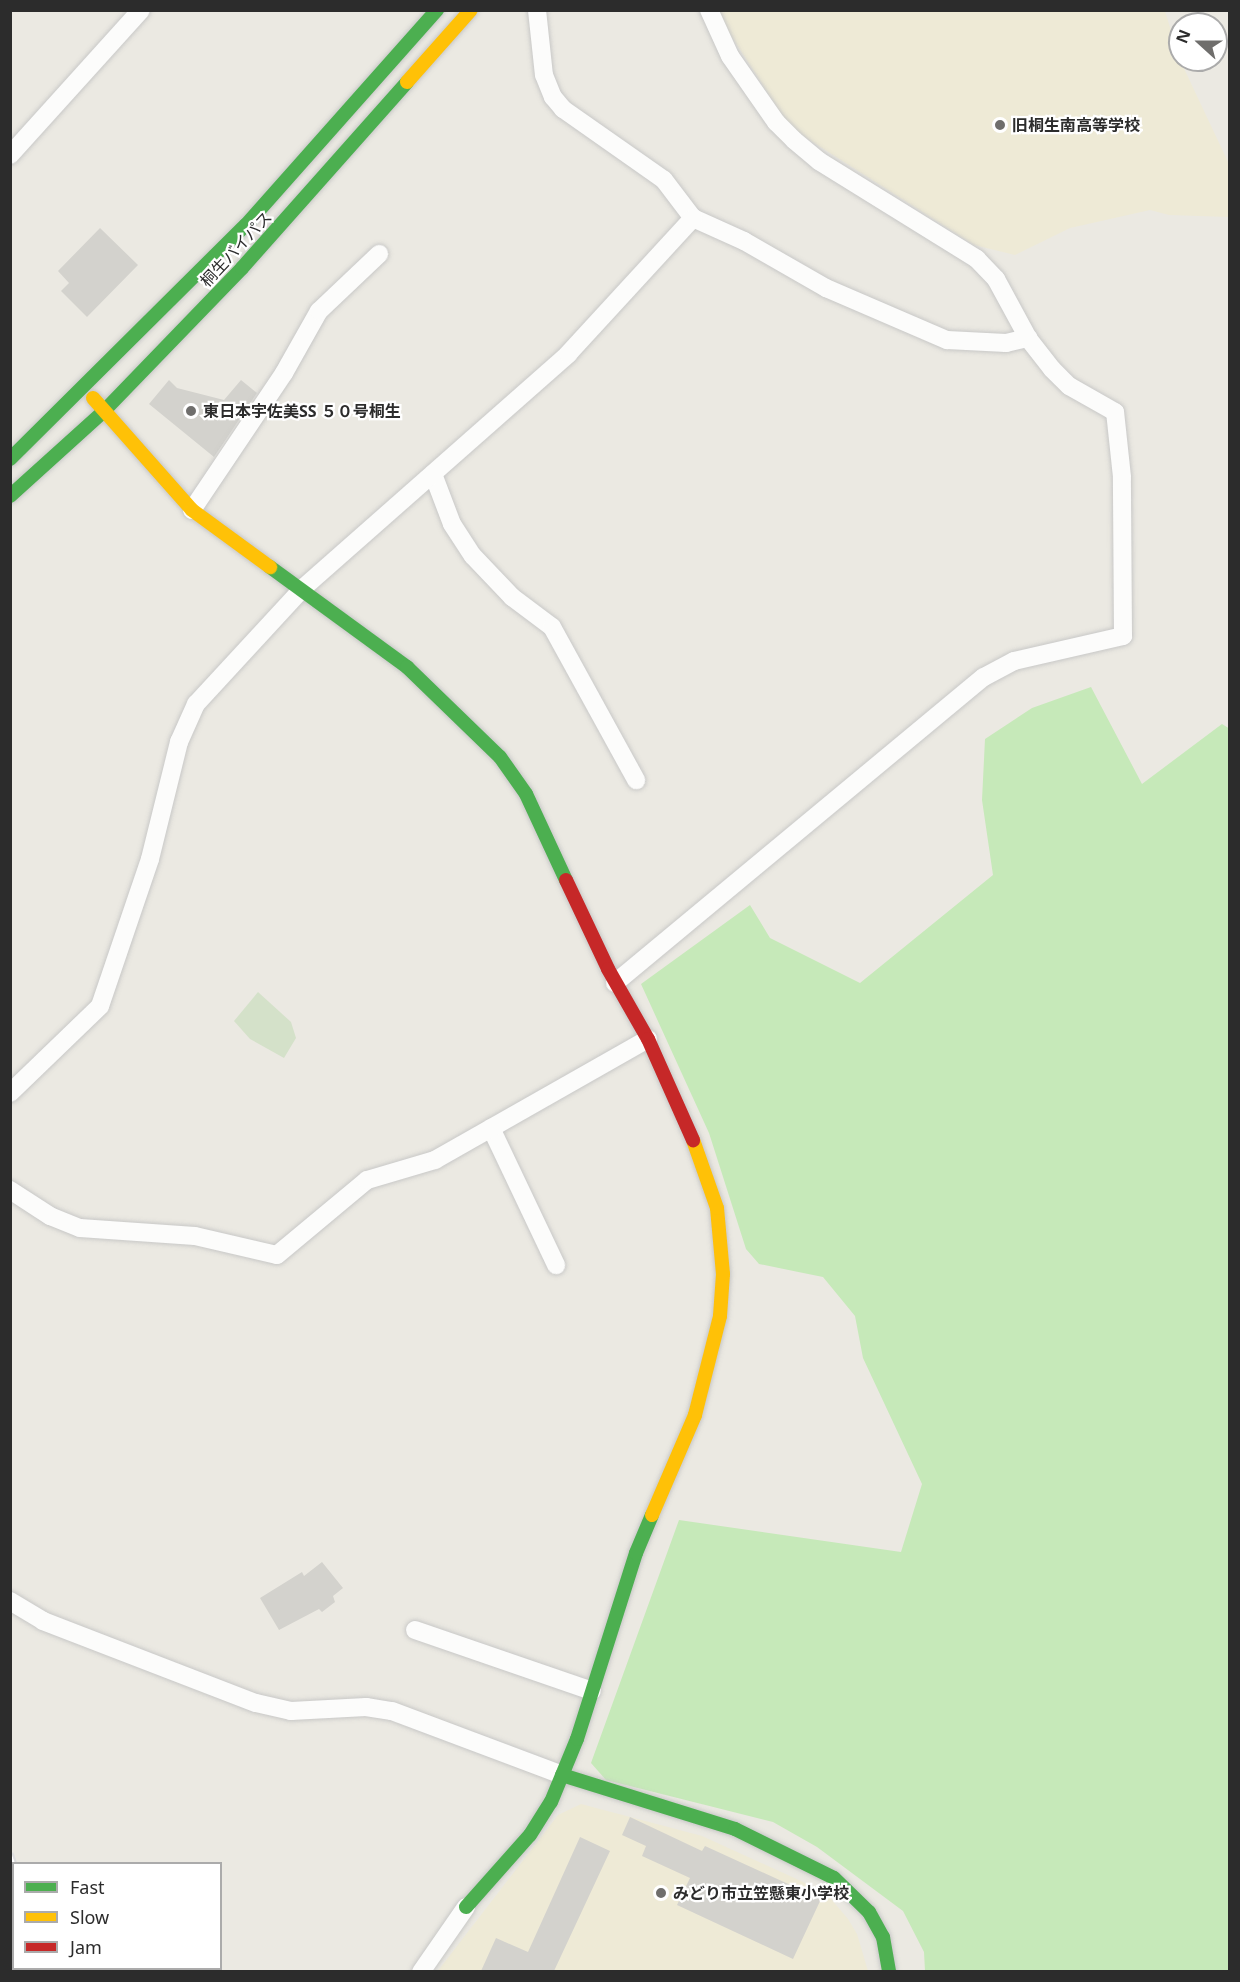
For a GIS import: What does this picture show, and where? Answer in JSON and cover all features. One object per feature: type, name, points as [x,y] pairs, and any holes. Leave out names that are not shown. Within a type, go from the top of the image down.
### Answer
[{"type":"main road","name":"桐生バイパス","points":[[10,459],[85,388],[254,216],[437,10]]},
{"type":"main road","name":"桐生バイパス","points":[[10,496],[104,411],[242,268],[471,10]]},
{"type":"main road","points":[[85,388],[192,510],[303,588],[407,667],[500,757],[536,813],[615,983],[648,1039],[699,1154],[717,1208],[722,1294],[715,1340],[695,1415],[636,1553],[592,1690],[551,1802],[530,1834],[466,1907]]},
{"type":"main road","points":[[562,1775],[735,1829],[834,1878],[869,1912],[883,1937],[889,1971]]},
{"type":"street","points":[[10,155],[141,10]]},
{"type":"street","points":[[537,10],[544,75],[552,97],[563,109],[663,180],[693,218],[744,241],[826,288],[946,340],[1006,343],[1028,338]]},
{"type":"street","points":[[615,983],[984,677],[1014,661],[1123,636],[1122,477],[1115,412],[1069,386],[1028,338],[996,279],[977,259],[819,161],[782,128],[730,56],[709,10]]},
{"type":"street","points":[[10,1093],[100,1006],[150,859],[179,742],[196,704],[303,588],[568,354],[693,218]]},
{"type":"street","points":[[192,510],[284,373],[320,311],[379,254]]},
{"type":"street","points":[[433,474],[452,524],[473,556],[512,597],[552,627],[636,780]]},
{"type":"street","points":[[10,1190],[50,1216],[81,1228],[205,1238],[277,1255],[367,1180],[423,1165],[648,1039]]},
{"type":"street","points":[[491,1128],[556,1265]]},
{"type":"street","points":[[10,1600],[43,1621],[256,1703],[291,1711],[366,1707],[392,1711],[562,1775]]},
{"type":"street","points":[[415,1629],[592,1690]]},
{"type":"street","points":[[421,1971],[466,1907]]},
{"type":"shaded area","name":"旧桐生南高等学校","points":[[715,11],[1165,11],[1168,21],[1168,72],[1186,72],[1229,164],[1229,217],[1169,215],[1150,210],[1070,228],[1015,255],[974,245],[800,134],[782,115]]},
{"type":"shaded area","name":"みどり市立笠懸東小学校","points":[[581,1804],[702,1836],[814,1887],[831,1899],[848,1919],[857,1934],[868,1971],[437,1972],[558,1815]]},
{"type":"green space","points":[[1091,687],[1142,784],[1222,724],[1230,729],[1229,1971],[925,1971],[924,1952],[903,1911],[817,1847],[773,1822],[606,1780],[591,1763],[679,1520],[901,1552],[922,1484],[863,1358],[855,1316],[823,1277],[759,1264],[746,1249],[709,1133],[641,984],[750,905],[770,938],[860,983],[993,875],[982,800],[985,739],[1032,708]]},
{"type":"green space","points":[[258,992],[291,1022],[296,1038],[284,1058],[250,1039],[234,1021]]},
{"type":"building","points":[[100,228],[138,265],[87,317],[61,291],[69,283],[58,271]]},
{"type":"building","points":[[169,380],[177,388],[224,400],[241,380],[257,393],[214,457],[149,404]]},
{"type":"building","points":[[322,1562],[343,1588],[333,1596],[335,1602],[322,1612],[319,1609],[279,1630],[260,1598],[302,1572],[304,1576]]},
{"type":"building","points":[[630,1817],[702,1851],[705,1846],[821,1899],[793,1959],[677,1905],[690,1878],[642,1856],[646,1846],[622,1835]]},
{"type":"building","points":[[580,1837],[610,1851],[554,1971],[481,1971],[496,1938],[528,1952]]},
{"type":"railway","points":[[10,1853],[13,1862]]},
{"type":"traffic: fast","points":[[10,459],[246,225],[437,10]]},
{"type":"traffic: fast","points":[[10,496],[104,411],[242,268],[407,82]]},
{"type":"traffic: fast","points":[[270,567],[407,667],[500,757],[526,794],[566,880]]},
{"type":"traffic: fast","points":[[466,1907],[530,1835],[551,1802],[577,1739],[636,1553],[652,1515]]},
{"type":"traffic: fast","points":[[562,1775],[735,1829],[834,1878],[869,1912],[883,1937],[889,1972]]},
{"type":"traffic: slow","points":[[407,82],[471,10]]},
{"type":"traffic: slow","points":[[93,398],[192,510],[270,567]]},
{"type":"traffic: slow","points":[[652,1515],[695,1415],[720,1316],[723,1274],[717,1208],[693,1140]]},
{"type":"traffic: jam","points":[[566,880],[608,969],[648,1039],[693,1140]]},
{"type":"place","name":"旧桐生南高等学校","points":[[1000,125]]},
{"type":"place","name":"東日本宇佐美SS ５０号桐生","points":[[191,411]]},
{"type":"place","name":"みどり市立笠懸東小学校","points":[[661,1893]]}]
